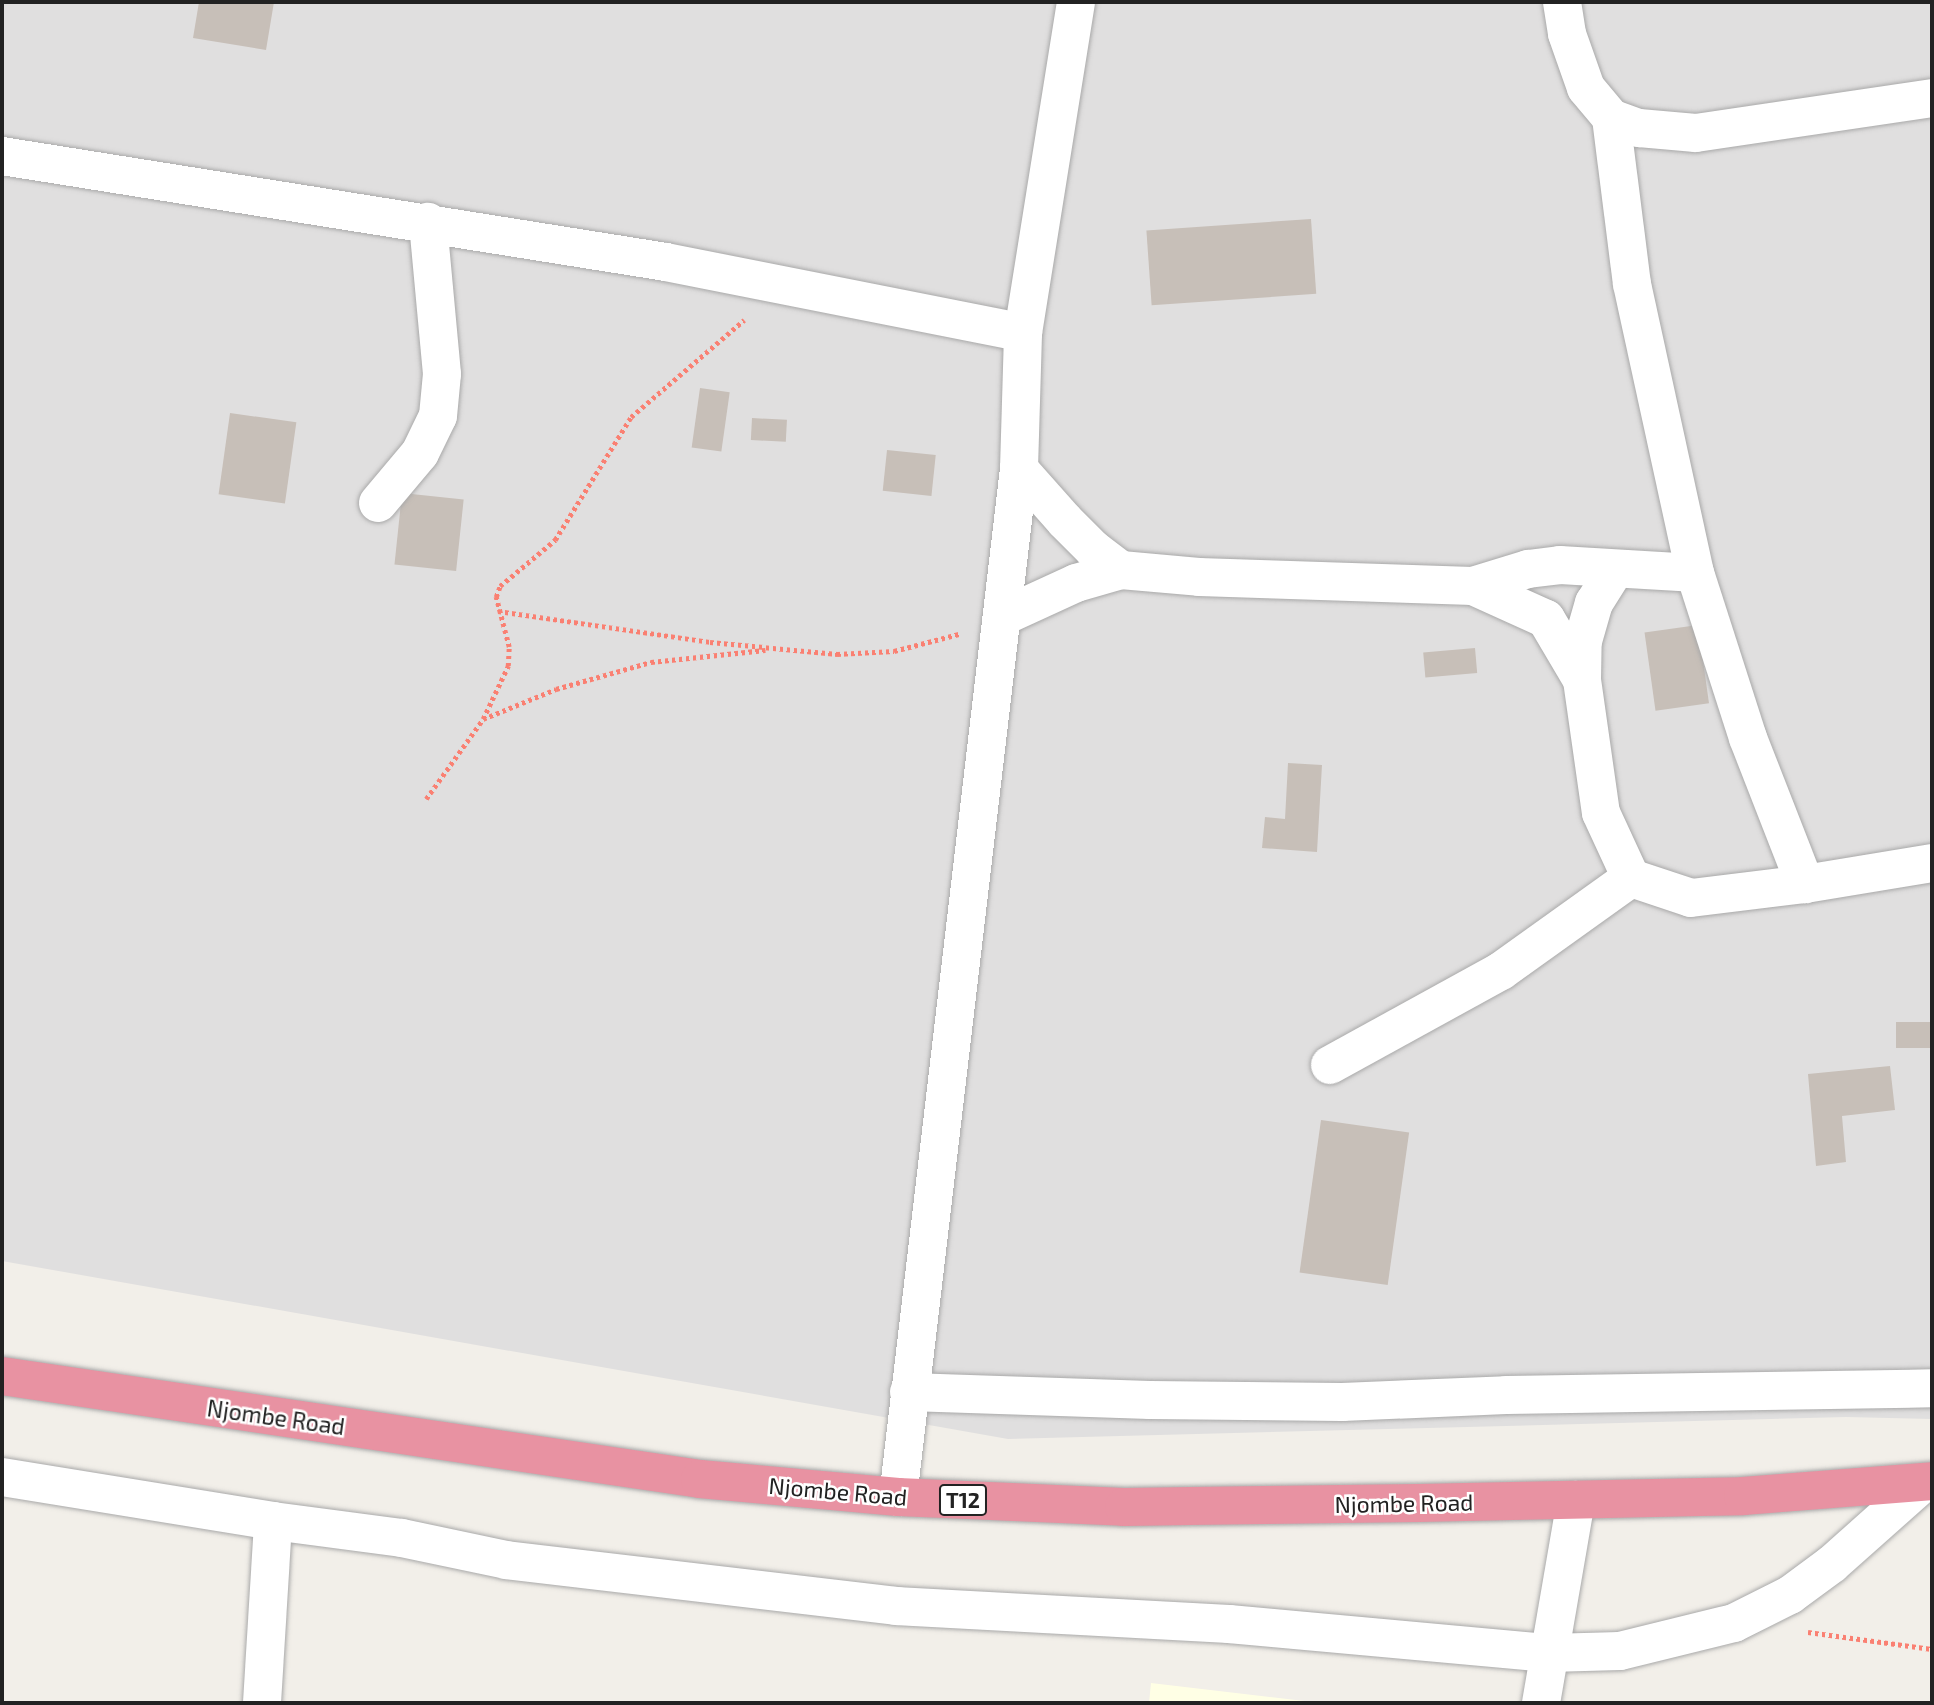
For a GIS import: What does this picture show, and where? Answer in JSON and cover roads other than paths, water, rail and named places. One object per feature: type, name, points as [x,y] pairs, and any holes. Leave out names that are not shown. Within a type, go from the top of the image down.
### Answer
[{"type":"highway","name":"Njombe Road","points":[[2,1376],[700,1479],[898,1497],[1124,1507],[1743,1496],[1928,1482]]},
{"type":"street","points":[[898,1497],[1020,469],[1023,333],[1076,2]]},
{"type":"street","points":[[1562,2],[1567,34],[1586,88],[1611,118],[1639,128],[1696,133],[1932,98]]},
{"type":"street","points":[[1611,118],[1632,284],[1695,573],[1748,738],[1805,884]]},
{"type":"street","points":[[2,156],[666,262],[1023,333]]},
{"type":"street","points":[[378,503],[420,453],[438,416],[442,374],[428,222]]},
{"type":"street","points":[[1020,469],[1065,521],[1093,549],[1121,570]]},
{"type":"street","points":[[1002,617],[1076,583],[1121,570],[1199,577],[1473,586],[1528,569],[1560,565],[1695,573]]},
{"type":"street","points":[[1615,569],[1594,603],[1583,640],[1582,680],[1601,813],[1631,878],[1692,898],[1805,884],[1932,863]]},
{"type":"street","points":[[1473,586],[1546,619],[1582,680]]},
{"type":"street","points":[[1330,1065],[1501,971],[1631,878]]},
{"type":"street","points":[[909,1392],[1150,1401],[1342,1402],[1519,1394],[1932,1388]]},
{"type":"street","points":[[2,1477],[273,1521],[402,1538],[506,1560],[896,1606],[1229,1624],[1549,1653],[1620,1651],[1734,1623],[1790,1595],[1832,1564],[1928,1482]]},
{"type":"street","points":[[1541,1703],[1576,1500]]},
{"type":"street","points":[[262,1703],[273,1521]]}]
